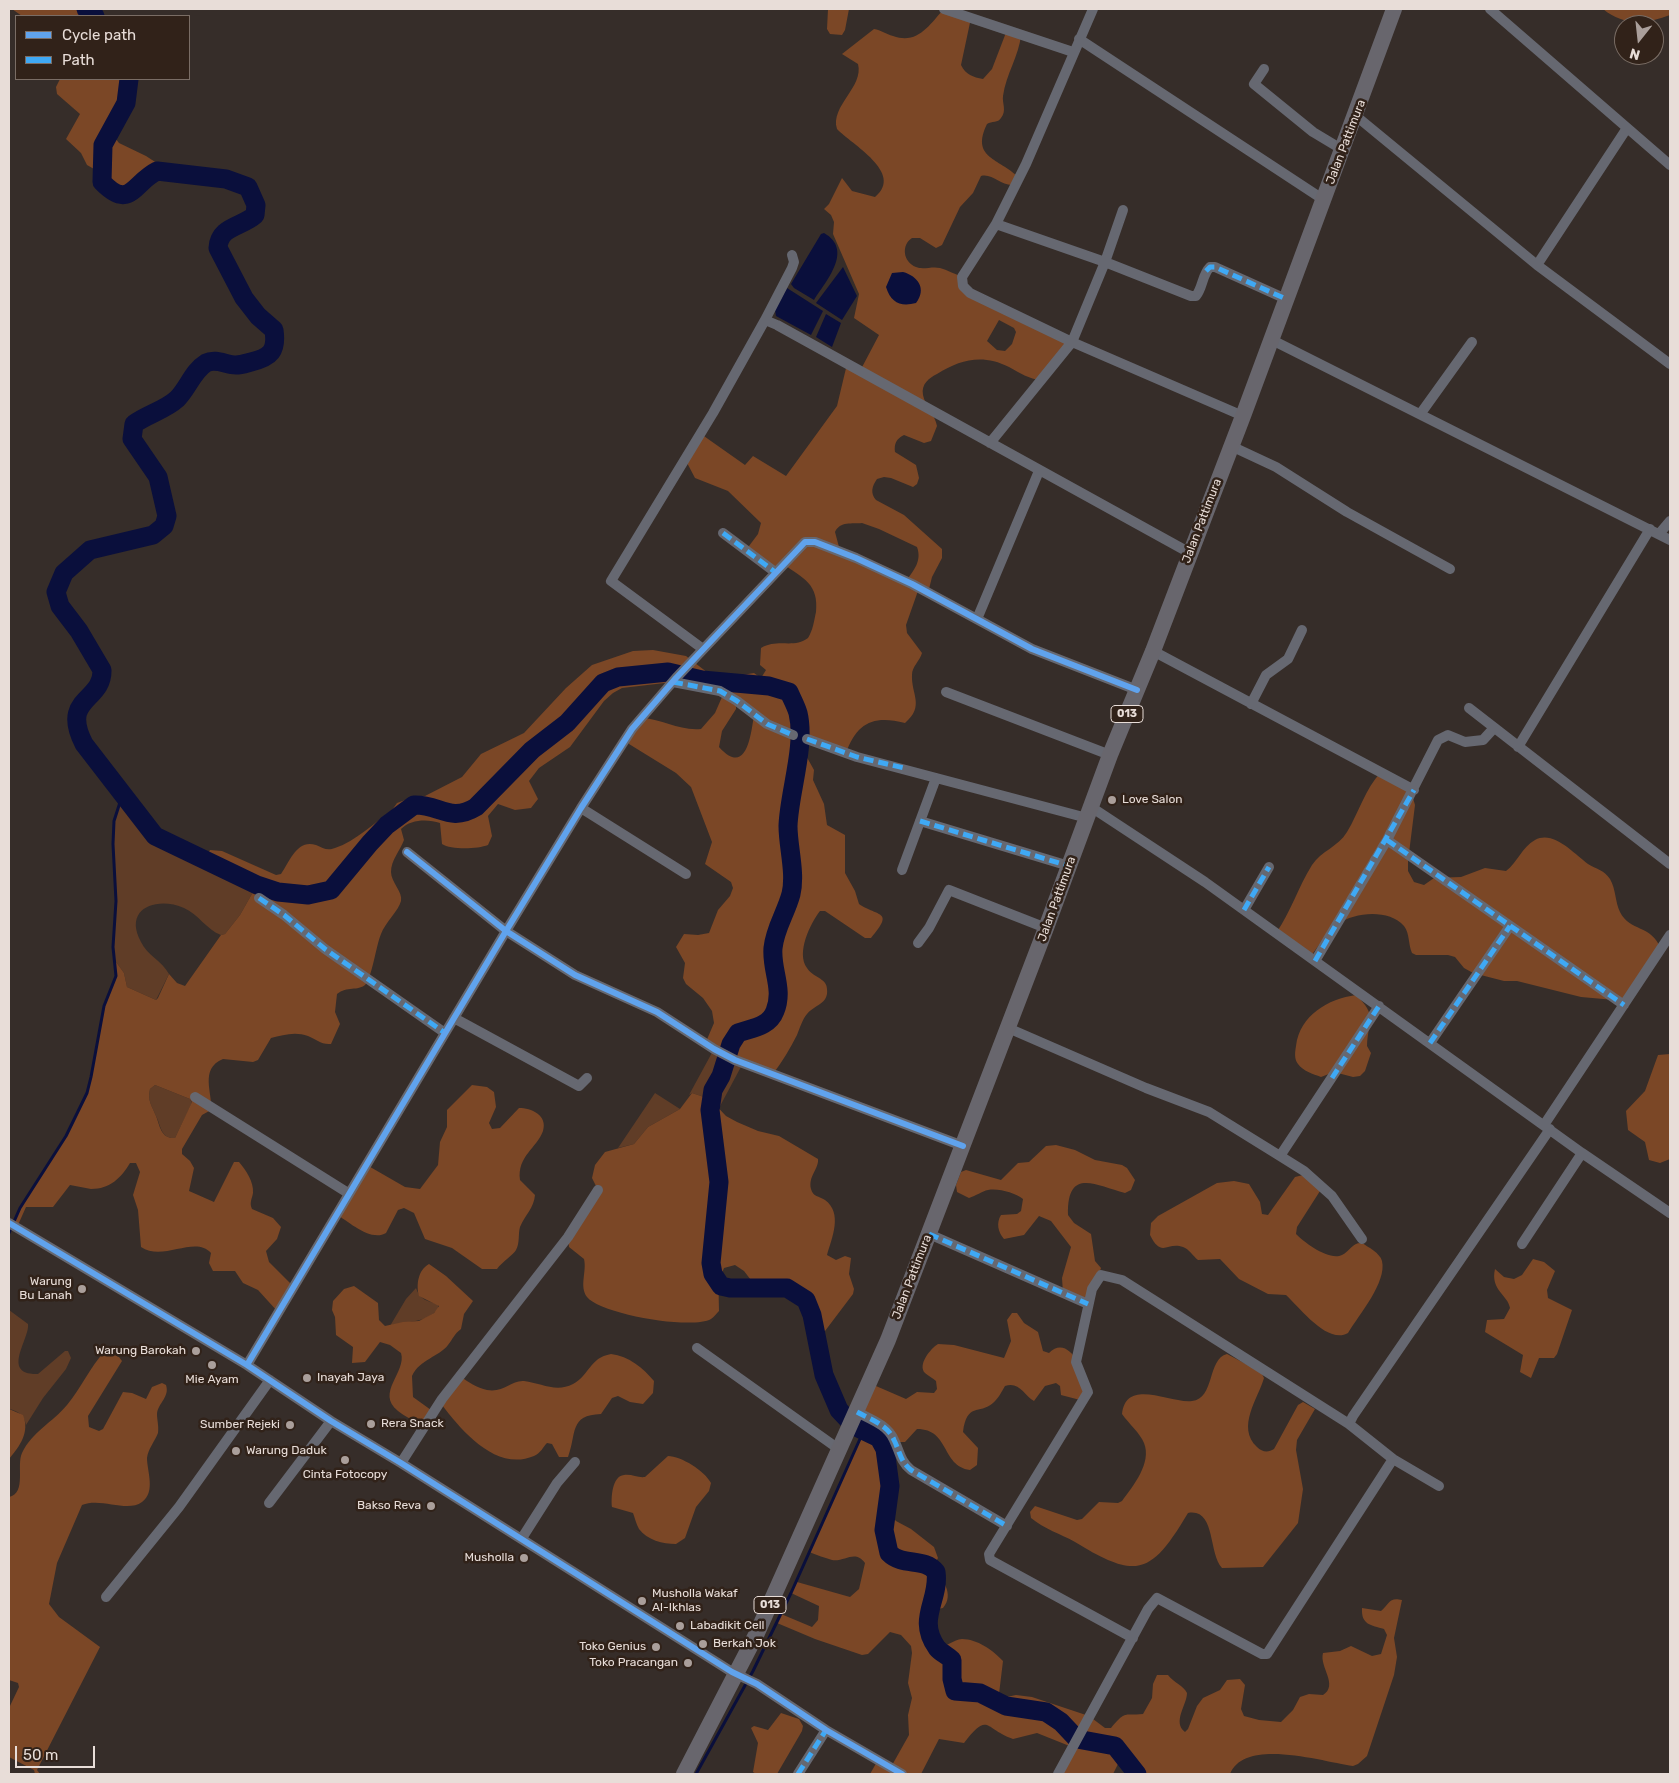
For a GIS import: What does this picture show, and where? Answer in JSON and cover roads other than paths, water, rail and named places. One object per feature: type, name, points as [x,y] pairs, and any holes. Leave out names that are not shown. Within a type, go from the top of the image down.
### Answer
[{"type":"main road","name":"Jalan Pattimura","points":[[684,1774],[741,1675],[856,1415],[929,1234],[1046,928],[1110,754],[1153,651],[1272,340],[1394,9]]},
{"type":"street","points":[[944,9],[1074,52]]},
{"type":"street","points":[[1093,9],[1026,164],[996,224],[962,277],[963,286],[970,293],[1072,342],[1243,416]]},
{"type":"street","points":[[1490,9],[1670,165]]},
{"type":"street","points":[[1079,39],[1324,200]]},
{"type":"street","points":[[1264,70],[1254,84],[1313,132],[1343,150]]},
{"type":"street","points":[[1356,116],[1537,265],[1670,364]]},
{"type":"street","points":[[1537,265],[1627,128]]},
{"type":"street","points":[[990,444],[1072,342],[1105,262],[1123,210]]},
{"type":"street","points":[[996,224],[1105,262],[1191,296],[1196,296],[1200,292],[1206,271],[1210,267],[1215,267],[1286,299]]},
{"type":"street","points":[[703,649],[612,581],[713,413],[792,268],[794,262],[792,255]]},
{"type":"street","points":[[764,320],[777,325],[1190,553]]},
{"type":"street","points":[[1272,340],[1421,413],[1670,540]]},
{"type":"street","points":[[1421,413],[1472,342]]},
{"type":"street","points":[[1231,446],[1276,467],[1347,512],[1450,569]]},
{"type":"street","points":[[977,619],[1039,471]]},
{"type":"street","points":[[1518,747],[1654,531],[1670,522]]},
{"type":"street","points":[[723,533],[775,572]]},
{"type":"street","points":[[247,1365],[348,1193],[580,808],[632,729],[686,667],[805,542],[815,542],[912,584],[1032,649],[1137,690]]},
{"type":"street","points":[[1251,704],[1266,675],[1288,659],[1302,630]]},
{"type":"street","points":[[1153,651],[1414,790]]},
{"type":"street","points":[[674,680],[720,691],[767,724],[792,734]]},
{"type":"street","points":[[946,692],[1110,754]]},
{"type":"street","points":[[1469,708],[1670,864]]},
{"type":"street","points":[[1315,961],[1387,840],[1438,740],[1448,735],[1464,742],[1482,740],[1494,728]]},
{"type":"street","points":[[807,739],[857,757],[936,778],[1089,813],[1244,910],[1582,1153],[1670,1213]]},
{"type":"street","points":[[902,870],[936,778]]},
{"type":"street","points":[[580,808],[686,874]]},
{"type":"street","points":[[920,821],[1069,866]]},
{"type":"street","points":[[1387,840],[1624,1005]]},
{"type":"street","points":[[407,852],[506,931],[575,975],[657,1012],[714,1050],[735,1060],[963,1146]]},
{"type":"street","points":[[1244,910],[1269,867]]},
{"type":"street","points":[[918,943],[929,928],[949,890],[1046,928]]},
{"type":"street","points":[[259,898],[280,912],[325,949],[445,1033]]},
{"type":"street","points":[[1430,1043],[1510,926]]},
{"type":"street","points":[[1349,1424],[1547,1127],[1670,935]]},
{"type":"street","points":[[1280,1156],[1379,1006]]},
{"type":"street","points":[[454,1018],[579,1086],[587,1078]]},
{"type":"street","points":[[1008,1028],[1146,1088],[1209,1112],[1304,1172],[1332,1196],[1362,1239]]},
{"type":"street","points":[[195,1097],[348,1193]]},
{"type":"street","points":[[1522,1244],[1582,1153]]},
{"type":"street","points":[[402,1463],[442,1399],[568,1237],[598,1190]]},
{"type":"street","points":[[11,1224],[247,1365],[330,1422],[402,1463],[757,1684],[826,1730],[902,1774]]},
{"type":"street","points":[[929,1234],[1088,1304]]},
{"type":"street","points":[[1133,1638],[990,1560],[989,1554],[1088,1392],[1076,1362],[1092,1289],[1101,1274],[1122,1280],[1349,1424],[1392,1459],[1439,1486]]},
{"type":"street","points":[[697,1348],[840,1450]]},
{"type":"street","points":[[106,1597],[179,1507],[270,1380]]},
{"type":"street","points":[[856,1415],[886,1429],[894,1439],[900,1457],[911,1470],[1007,1526]]},
{"type":"street","points":[[269,1503],[330,1422]]},
{"type":"street","points":[[1058,1774],[1154,1600],[1157,1598],[1262,1654],[1267,1654],[1392,1459]]},
{"type":"street","points":[[522,1538],[557,1483],[575,1462]]},
{"type":"street","points":[[798,1774],[826,1730]]},
{"type":"waterway","points":[[86,9],[94,15]]},
{"type":"waterway","points":[[129,80],[126,103],[103,145],[102,182],[111,190],[119,194],[125,194],[131,192],[157,171],[226,179],[248,187],[256,205],[255,215],[222,235],[218,248],[244,298],[258,316],[274,330],[275,337],[271,352],[258,360],[238,365],[214,361],[201,366],[177,399],[134,424],[132,439],[158,477],[167,516],[164,526],[153,535],[90,550],[64,573],[56,592],[60,606],[79,631],[102,670],[101,680],[79,708],[77,717],[78,729],[84,744],[155,836],[257,885],[278,892],[308,895],[331,890],[387,825],[414,805],[423,805],[452,813],[459,813],[476,807],[532,750],[567,723],[603,683],[618,677],[668,672],[702,680],[769,686],[789,692],[798,713],[800,740],[788,826],[792,869],[791,894],[776,934],[773,948],[778,987],[777,1003],[772,1016],[764,1024],[738,1033],[731,1044],[721,1076],[713,1090],[710,1110],[719,1182],[711,1263],[713,1274],[721,1286],[730,1288],[787,1288],[806,1300],[812,1315],[824,1375],[839,1410],[854,1426],[879,1438],[885,1449],[890,1486],[884,1530],[889,1553],[901,1560],[931,1567],[936,1572],[929,1628],[931,1638],[937,1648],[952,1660],[952,1679],[955,1691],[980,1693],[1006,1706],[1046,1712],[1061,1722],[1077,1739],[1115,1746],[1137,1774]]},
{"type":"waterway","points":[[9,1233],[20,1208],[66,1136],[87,1093],[104,1006],[116,976],[113,947],[116,901],[113,844],[114,821],[123,793]]},
{"type":"waterway","points":[[696,1774],[753,1671],[791,1593],[864,1430]]},
{"type":"place","name":"Love Salon","points":[[1112,800]]},
{"type":"place","name":"Warung Bu Lanah","points":[[82,1289]]},
{"type":"place","name":"Warung Barokah","points":[[196,1351]]},
{"type":"place","name":"Mie Ayam","points":[[212,1365]]},
{"type":"place","name":"Inayah Jaya","points":[[307,1378]]},
{"type":"place","name":"Rera Snack","points":[[371,1424]]},
{"type":"place","name":"Sumber Rejeki","points":[[290,1425]]},
{"type":"place","name":"Warung Daduk","points":[[236,1451]]},
{"type":"place","name":"Cinta Fotocopy","points":[[345,1460]]},
{"type":"place","name":"Bakso Reva","points":[[431,1506]]},
{"type":"place","name":"Musholla","points":[[524,1558]]},
{"type":"place","name":"Musholla Wakaf Al-Ikhlas","points":[[642,1601]]},
{"type":"place","name":"Labadikit Cell","points":[[680,1626]]},
{"type":"place","name":"Berkah Jok","points":[[703,1644]]},
{"type":"place","name":"Toko Genius","points":[[656,1647]]},
{"type":"place","name":"Toko Pracangan","points":[[688,1663]]}]
